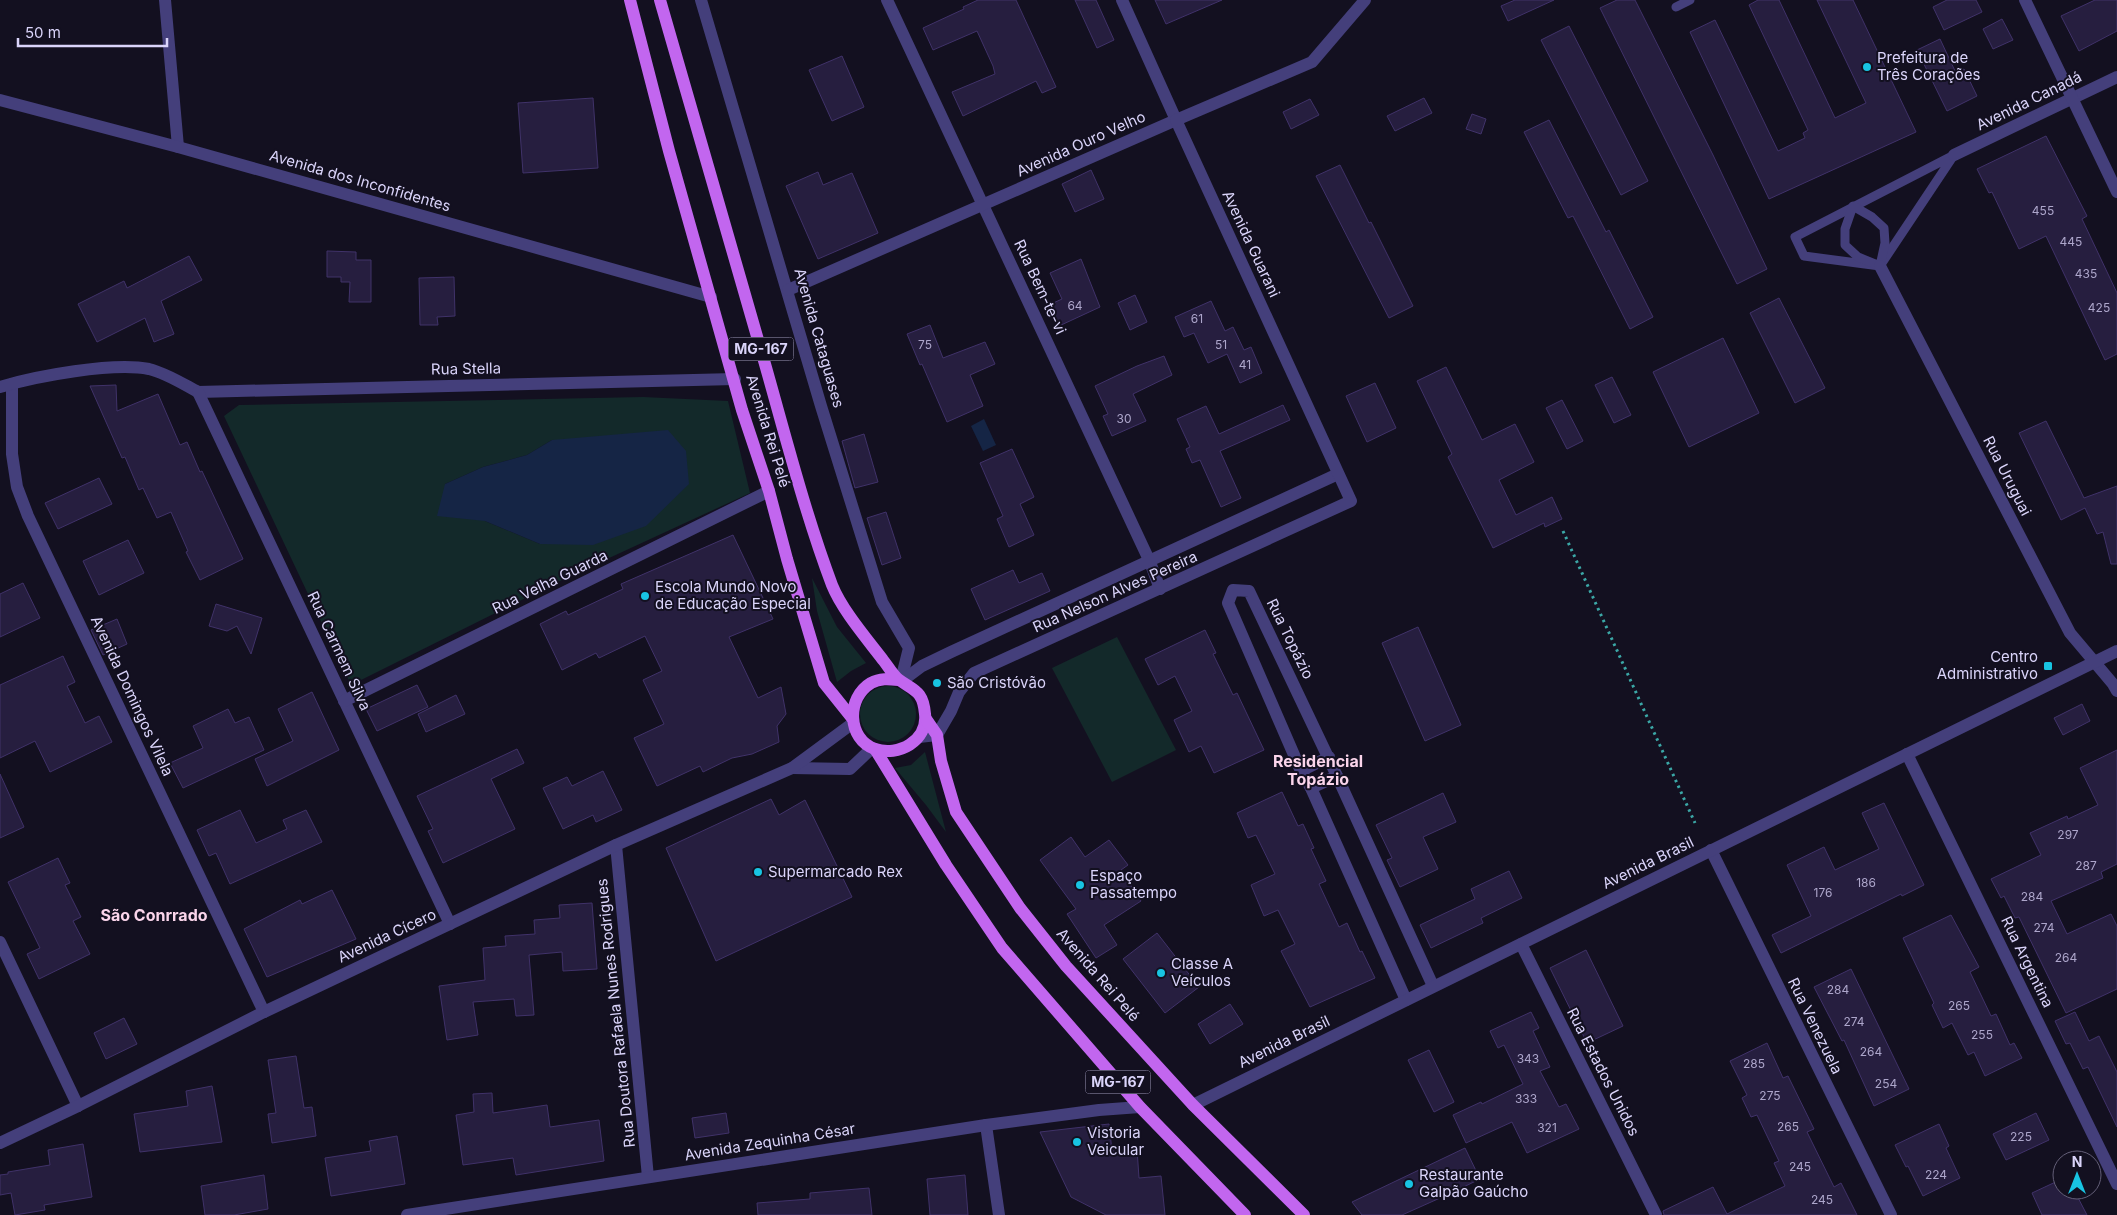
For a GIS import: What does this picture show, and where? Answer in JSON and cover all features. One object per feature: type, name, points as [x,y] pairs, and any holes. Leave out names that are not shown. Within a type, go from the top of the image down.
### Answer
[{"type":"main road","name":"Avenida Rei Pelé","points":[[630,0],[669,151],[735,379],[742,410],[769,490],[787,560],[824,683],[853,721],[857,733],[874,748],[946,865],[1002,948],[1140,1107],[1245,1215]]},
{"type":"main road","name":"Avenida Rei Pelé","points":[[660,0],[802,490],[833,588],[859,629],[900,680],[916,690],[924,703],[926,718],[937,735],[941,761],[956,812],[1011,894],[1066,966],[1193,1104],[1304,1215]]},
{"type":"main road","points":[[853,721],[854,704],[860,692],[872,683],[885,679],[900,680]]},
{"type":"main road","points":[[874,748],[887,752],[899,750],[910,745],[919,737],[926,718]]},
{"type":"street","points":[[165,0],[178,147]]},
{"type":"street","name":"Avenida Cataguases","points":[[701,0],[821,406],[882,602],[908,648],[900,680]]},
{"type":"street","name":"Rua Bem-te-vi","points":[[887,0],[1150,562],[1160,589]]},
{"type":"street","name":"Avenida Guarani","points":[[1122,0],[1351,501]]},
{"type":"street","name":"Avenida Ouro Velho","points":[[788,290],[1312,62],[1365,0]]},
{"type":"street","points":[[2025,0],[2117,192]]},
{"type":"street","name":"Avenida Canadá","points":[[1954,155],[2117,77]]},
{"type":"street","name":"Avenida dos Inconfidentes","points":[[0,100],[178,147],[711,297]]},
{"type":"street","name":"Rua Uruguai","points":[[1880,266],[2070,633],[2117,691]]},
{"type":"street","points":[[6,386],[88,370],[121,368],[149,370],[174,379],[198,392]]},
{"type":"street","name":"Rua Stella","points":[[198,392],[735,379]]},
{"type":"street","name":"Avenida Domingos Vilela","points":[[6,386],[17,487],[25,509],[264,1012]]},
{"type":"street","name":"Rua Carmem Silva","points":[[198,392],[450,924]]},
{"type":"street","name":"Rua Nelson Alves Pereira","points":[[900,680],[922,666],[951,652],[1338,474]]},
{"type":"street","name":"Rua Velha Guarda","points":[[344,701],[769,490]]},
{"type":"street","name":"Rua Nelson Alves Pereira","points":[[937,735],[959,692],[974,673],[1351,501]]},
{"type":"street","name":"Rua Topázio","points":[[1406,1000],[1311,788],[1301,771],[1228,603],[1233,590],[1249,591],[1329,757],[1433,986]]},
{"type":"street","name":"Avenida Brasil","points":[[1193,1104],[2117,651]]},
{"type":"street","name":"Avenida Cícero","points":[[0,1143],[78,1106],[264,1012],[616,845],[792,768],[853,721]]},
{"type":"street","points":[[919,737],[937,735]]},
{"type":"street","name":"Avenida Cícero","points":[[792,768],[850,769],[874,748]]},
{"type":"street","name":"Rua Argentina","points":[[1907,754],[2117,1184]]},
{"type":"street","points":[[1301,771],[1329,757]]},
{"type":"street","points":[[1311,788],[1337,776]]},
{"type":"street","name":"Rua Doutora Rafaela Nunes Rodrigues","points":[[616,845],[648,1177]]},
{"type":"street","name":"Rua Venezuela","points":[[1711,850],[1890,1215]]},
{"type":"street","points":[[0,942],[78,1106]]},
{"type":"street","name":"Rua Estados Unidos","points":[[1521,944],[1656,1215]]},
{"type":"street","name":"Avenida Zequinha César","points":[[407,1215],[986,1125],[1099,1110],[1140,1107]]},
{"type":"street","points":[[986,1125],[999,1215]]},
{"type":"lane","points":[[1676,7],[1690,0]]},
{"type":"lane","points":[[1880,266],[1804,256],[1795,237],[1954,155]]},
{"type":"lane","points":[[1880,266],[1954,155]]},
{"type":"lane","points":[[1852,206],[1845,229],[1846,245],[1858,257],[1880,266]]},
{"type":"lane","points":[[1852,206],[1872,217],[1884,228],[1885,243],[1880,266]]},
{"type":"lane","points":[[815,752],[823,770]]},
{"type":"path","points":[[1563,531],[1695,823]]},
{"type":"green space","points":[[643,397],[728,401],[750,493],[568,577],[351,685],[224,416],[239,405]],"holes":[[[552,440],[540,544],[485,521],[445,484],[483,467],[527,455]]]},
{"type":"green space","points":[[812,578],[837,627],[866,663],[851,671],[837,682],[817,611]]},
{"type":"green space","points":[[1117,637],[1176,750],[1112,782],[1052,668]]},
{"type":"green space","points":[[883,686],[893,686],[908,694],[914,703],[916,714],[914,725],[908,734],[893,742],[883,742],[872,737],[865,730],[860,719],[860,709],[865,698],[872,691]]},
{"type":"green space","points":[[925,752],[946,832],[895,768],[911,765]]},
{"type":"water","points":[[984,419],[996,445],[983,451],[971,426]]},
{"type":"water","points":[[668,430],[686,451],[689,484],[646,526],[593,545],[540,544],[485,521],[437,516],[445,484],[483,467],[527,455],[552,440]]},
{"type":"building","points":[[978,0],[1016,0],[1056,87],[1042,93],[1036,81],[963,116],[952,92],[995,74],[993,66],[977,31],[933,50],[923,28],[964,9],[963,7]]},
{"type":"building","points":[[1075,0],[1096,0],[1114,40],[1097,48]]},
{"type":"building","points":[[1155,0],[1222,0],[1166,24]]},
{"type":"building","points":[[1515,0],[1554,0],[1508,21],[1501,6]]},
{"type":"building","points":[[1617,0],[1635,0],[1713,155],[1767,269],[1737,284],[1600,8]]},
{"type":"building","name":"Prefeitura de Três Corações","points":[[1758,0],[1779,0],[1835,118],[1866,103],[1817,0],[1853,0],[1916,132],[1769,199],[1690,32],[1715,20],[1778,151],[1805,138],[1803,133],[1808,130],[1749,5]]},
{"type":"building","points":[[1947,0],[1976,0],[1982,12],[1944,30],[1933,7]]},
{"type":"building","points":[[2095,0],[2117,0],[2117,31],[2079,51],[2061,16]]},
{"type":"building","points":[[2002,19],[2013,40],[1993,49],[1983,29]]},
{"type":"building","points":[[1569,26],[1648,181],[1621,195],[1541,40]]},
{"type":"building","points":[[1940,39],[1956,73],[1964,69],[1977,96],[1947,111],[1917,50]]},
{"type":"building","points":[[842,56],[864,107],[832,121],[809,70]]},
{"type":"building","points":[[593,98],[598,168],[523,173],[518,103]]},
{"type":"building","points":[[1424,98],[1432,113],[1395,131],[1387,116]]},
{"type":"building","points":[[1310,99],[1319,115],[1291,129],[1283,112]]},
{"type":"building","points":[[1472,114],[1486,119],[1481,134],[1466,129]]},
{"type":"building","points":[[1549,120],[1606,232],[1609,230],[1653,317],[1630,329],[1573,216],[1568,218],[1524,132]]},
{"type":"building","points":[[2046,136],[2087,216],[2082,219],[2117,293],[2117,354],[2105,360],[2046,236],[2019,249],[1992,192],[1989,193],[1977,169]]},
{"type":"building","points":[[1340,165],[1413,306],[1389,318],[1316,176]]},
{"type":"building","points":[[1091,170],[1104,199],[1075,212],[1062,184]]},
{"type":"building","points":[[818,172],[823,185],[852,173],[878,233],[818,259],[786,186]]},
{"type":"building","points":[[327,251],[356,252],[356,260],[371,260],[371,302],[349,302],[350,282],[341,282],[341,277],[327,277]]},
{"type":"building","points":[[189,256],[202,280],[161,301],[174,334],[154,342],[145,318],[97,342],[78,304],[124,281],[127,288]]},
{"type":"building","points":[[1081,259],[1100,307],[1059,326],[1049,305],[1062,299],[1050,273]]},
{"type":"building","points":[[454,277],[455,316],[437,317],[438,325],[420,325],[419,278]]},
{"type":"building","points":[[1135,295],[1147,322],[1130,330],[1118,303]]},
{"type":"building","points":[[1779,298],[1825,388],[1795,403],[1750,313]]},
{"type":"building","points":[[1211,301],[1225,331],[1233,327],[1244,350],[1251,347],[1262,373],[1240,383],[1227,354],[1208,363],[1194,333],[1184,337],[1175,317]]},
{"type":"building","points":[[930,325],[943,358],[985,342],[995,364],[970,375],[983,406],[947,422],[907,334]]},
{"type":"building","points":[[1723,338],[1759,413],[1689,447],[1653,372]]},
{"type":"building","points":[[1164,356],[1172,375],[1133,394],[1146,421],[1112,436],[1103,416],[1108,414],[1095,386],[1137,366]]},
{"type":"building","points":[[1446,367],[1482,440],[1515,424],[1534,462],[1499,480],[1516,515],[1552,497],[1562,519],[1545,527],[1544,523],[1493,548],[1448,457],[1452,454],[1417,381]]},
{"type":"building","points":[[1612,377],[1631,415],[1614,423],[1595,385]]},
{"type":"building","points":[[1375,383],[1396,428],[1367,442],[1346,396]]},
{"type":"building","points":[[116,385],[117,411],[158,394],[180,445],[187,442],[200,472],[202,471],[243,559],[200,580],[186,552],[188,551],[171,512],[157,518],[143,488],[139,490],[125,457],[122,458],[90,386]]},
{"type":"building","points":[[1562,400],[1583,441],[1567,449],[1546,408]]},
{"type":"building","points":[[1283,405],[1290,420],[1220,451],[1241,498],[1221,507],[1200,460],[1192,463],[1186,449],[1190,447],[1177,419],[1206,406],[1219,434]]},
{"type":"building","points":[[2046,421],[2084,498],[2117,486],[2117,564],[2111,564],[2103,532],[2097,534],[2085,508],[2061,520],[2019,433]]},
{"type":"building","points":[[864,434],[878,482],[855,488],[842,441]]},
{"type":"building","points":[[1012,449],[1034,497],[1020,504],[1034,535],[1009,547],[997,519],[1003,516],[980,463]]},
{"type":"building","points":[[99,478],[112,504],[58,529],[45,503]]},
{"type":"building","points":[[886,512],[901,558],[882,565],[867,518]]},
{"type":"building","points":[[733,535],[773,619],[729,637],[758,698],[781,687],[786,714],[777,726],[779,742],[752,754],[732,758],[703,772],[700,766],[657,786],[634,738],[664,724],[643,680],[662,671],[645,636],[599,658],[596,653],[562,670],[540,624],[566,611],[568,615],[623,589],[621,584]]},
{"type":"building","points":[[128,540],[144,573],[99,595],[83,561]]},
{"type":"building","points":[[1013,570],[1019,583],[1042,573],[1050,591],[985,620],[971,589]]},
{"type":"building","points":[[23,583],[40,618],[0,637],[0,594]]},
{"type":"building","points":[[216,604],[262,618],[251,654],[237,626],[227,631],[209,626]]},
{"type":"building","points":[[117,619],[127,644],[103,655],[91,630]]},
{"type":"building","points":[[1418,627],[1461,725],[1425,741],[1382,643]]},
{"type":"building","points":[[1205,630],[1216,653],[1213,654],[1233,695],[1237,693],[1264,750],[1214,773],[1201,746],[1189,752],[1174,720],[1192,711],[1175,676],[1158,685],[1145,659]]},
{"type":"building","points":[[63,656],[75,682],[67,686],[85,723],[99,716],[112,742],[50,772],[35,741],[0,758],[0,685]]},
{"type":"building","points":[[417,685],[428,707],[377,731],[366,709]]},
{"type":"building","points":[[312,692],[339,750],[267,786],[255,759],[293,741],[278,709]]},
{"type":"building","points":[[456,695],[465,714],[426,732],[418,714]]},
{"type":"building","points":[[2082,704],[2090,721],[2063,735],[2054,718]]},
{"type":"building","points":[[228,709],[235,723],[249,717],[264,750],[183,788],[170,763],[203,748],[193,726]]},
{"type":"building","points":[[517,749],[524,763],[491,779],[515,829],[443,863],[428,831],[433,829],[417,796]]},
{"type":"building","points":[[2117,750],[2117,864],[2101,872],[2103,878],[2051,901],[2067,934],[2111,914],[2117,926],[2117,989],[2066,1013],[2019,917],[2015,918],[2004,896],[2001,898],[1991,879],[2041,855],[2030,833],[2067,816],[2068,819],[2098,805],[2080,768]]},
{"type":"building","points":[[603,771],[622,810],[596,822],[593,815],[563,829],[543,788],[567,777],[572,786]]},
{"type":"building","points":[[0,774],[24,827],[0,838]]},
{"type":"building","points":[[1282,792],[1298,826],[1303,824],[1314,848],[1311,849],[1326,881],[1319,884],[1339,927],[1347,923],[1360,952],[1362,951],[1375,978],[1310,1007],[1281,951],[1295,944],[1278,910],[1264,916],[1251,885],[1275,874],[1256,835],[1248,838],[1237,813]]},
{"type":"building","points":[[1443,793],[1456,822],[1423,837],[1438,869],[1400,887],[1387,860],[1392,858],[1376,825]]},
{"type":"building","name":"Supermarcado Rex","points":[[771,799],[779,815],[805,800],[852,897],[716,961],[666,848]]},
{"type":"building","points":[[1884,803],[1924,885],[1902,896],[1901,894],[1781,953],[1772,935],[1811,916],[1787,865],[1824,847],[1835,870],[1879,849],[1862,813]]},
{"type":"building","points":[[240,810],[256,843],[287,829],[283,820],[306,810],[322,842],[230,884],[216,853],[209,856],[197,830]]},
{"type":"building","points":[[1071,837],[1085,857],[1109,840],[1128,865],[1121,870],[1141,901],[1104,925],[1117,945],[1096,958],[1067,914],[1076,909],[1040,860]]},
{"type":"building","points":[[58,858],[70,883],[65,885],[81,917],[73,921],[90,954],[39,979],[27,954],[40,948],[8,882]]},
{"type":"building","points":[[1509,871],[1522,898],[1481,918],[1483,923],[1431,948],[1420,925],[1475,899],[1471,889]]},
{"type":"building","points":[[332,890],[356,939],[267,977],[244,929],[300,900],[302,904]]},
{"type":"building","points":[[592,903],[597,969],[563,971],[562,952],[529,955],[534,1015],[516,1016],[514,999],[473,1002],[478,1035],[447,1040],[439,986],[485,980],[483,948],[506,946],[505,936],[535,934],[534,920],[560,918],[559,905]]},
{"type":"building","points":[[1951,915],[1979,967],[1970,972],[1991,1016],[1996,1014],[2010,1045],[2014,1043],[2022,1058],[1985,1076],[1974,1052],[1968,1055],[1952,1023],[1943,1028],[1932,1005],[1934,1003],[1903,938]]},
{"type":"building","name":"Classe A Veículos","points":[[1157,933],[1199,987],[1165,1013],[1123,959]]},
{"type":"building","points":[[1586,950],[1623,1026],[1587,1043],[1550,968]]},
{"type":"building","points":[[1851,969],[1909,1089],[1874,1106],[1844,1040],[1842,1041],[1814,987]]},
{"type":"building","points":[[1230,1004],[1243,1024],[1210,1044],[1198,1024]]},
{"type":"building","points":[[1531,1012],[1539,1028],[1533,1031],[1550,1067],[1540,1071],[1559,1107],[1566,1104],[1579,1129],[1527,1153],[1512,1122],[1466,1143],[1453,1115],[1481,1102],[1482,1104],[1523,1084],[1504,1045],[1498,1048],[1490,1031]]},
{"type":"building","points":[[2075,1012],[2089,1041],[2099,1036],[2117,1072],[2117,1127],[2088,1067],[2083,1069],[2070,1043],[2066,1044],[2055,1021]]},
{"type":"building","points":[[124,1018],[137,1044],[106,1059],[94,1033]]},
{"type":"building","points":[[1767,1043],[1783,1078],[1788,1076],[1814,1129],[1807,1132],[1834,1187],[1841,1183],[1857,1215],[1664,1215],[1663,1211],[1713,1187],[1727,1214],[1785,1186],[1774,1163],[1779,1161],[1757,1115],[1751,1117],[1742,1098],[1747,1095],[1730,1061]]},
{"type":"building","points":[[1429,1050],[1454,1102],[1434,1112],[1408,1060]]},
{"type":"building","points":[[296,1056],[304,1108],[312,1107],[316,1136],[272,1143],[268,1114],[276,1113],[268,1060]]},
{"type":"building","points":[[212,1086],[222,1142],[140,1152],[134,1114],[188,1106],[186,1091]]},
{"type":"building","points":[[492,1093],[493,1113],[547,1105],[550,1127],[599,1120],[604,1161],[516,1175],[513,1158],[463,1165],[456,1115],[474,1112],[473,1094]]},
{"type":"building","points":[[726,1113],[729,1133],[695,1138],[692,1118]]},
{"type":"building","points":[[2036,1113],[2049,1140],[2006,1160],[1993,1134]]},
{"type":"building","points":[[1109,1124],[1112,1151],[1137,1149],[1139,1178],[1161,1176],[1165,1215],[1106,1215],[1071,1197],[1040,1132]]},
{"type":"building","points":[[1939,1124],[1949,1146],[1946,1148],[1960,1178],[1923,1196],[1895,1145]]},
{"type":"building","points":[[397,1136],[405,1184],[331,1196],[325,1158],[371,1151],[369,1141]]},
{"type":"building","points":[[83,1144],[92,1197],[44,1205],[45,1210],[15,1215],[11,1193],[0,1195],[0,1175],[50,1165],[48,1150]]},
{"type":"building","points":[[1465,1148],[1480,1179],[1449,1194],[1402,1215],[1362,1215],[1352,1202]]},
{"type":"building","points":[[264,1175],[268,1209],[234,1215],[205,1215],[201,1186]]},
{"type":"building","points":[[965,1175],[968,1215],[930,1215],[927,1179]]},
{"type":"building","points":[[2052,1184],[2052,1200],[2079,1200],[2087,1215],[2042,1215],[2032,1193]]},
{"type":"building","points":[[869,1188],[872,1215],[758,1215],[757,1203],[810,1199],[810,1193]]},
{"type":"place","name":"Prefeitura de Três Corações","points":[[1867,67]]},
{"type":"place","name":"Escola Mundo Novo de Educação Especial","points":[[645,596]]},
{"type":"place","name":"Centro Administrativo","points":[[2048,666]]},
{"type":"place","name":"São Cristóvão","points":[[937,683]]},
{"type":"place","name":"Supermarcado Rex","points":[[758,872]]},
{"type":"place","name":"Espaço Passatempo","points":[[1080,885]]},
{"type":"place","name":"Classe A Veículos","points":[[1161,973]]},
{"type":"place","name":"Vistoria Veicular","points":[[1077,1142]]},
{"type":"place","name":"Restaurante Galpão Gaúcho","points":[[1409,1184]]},
{"type":"district","name":"Residencial Topázio","points":[[1318,770]]},
{"type":"district","name":"São Conrrado","points":[[154,915]]}]
